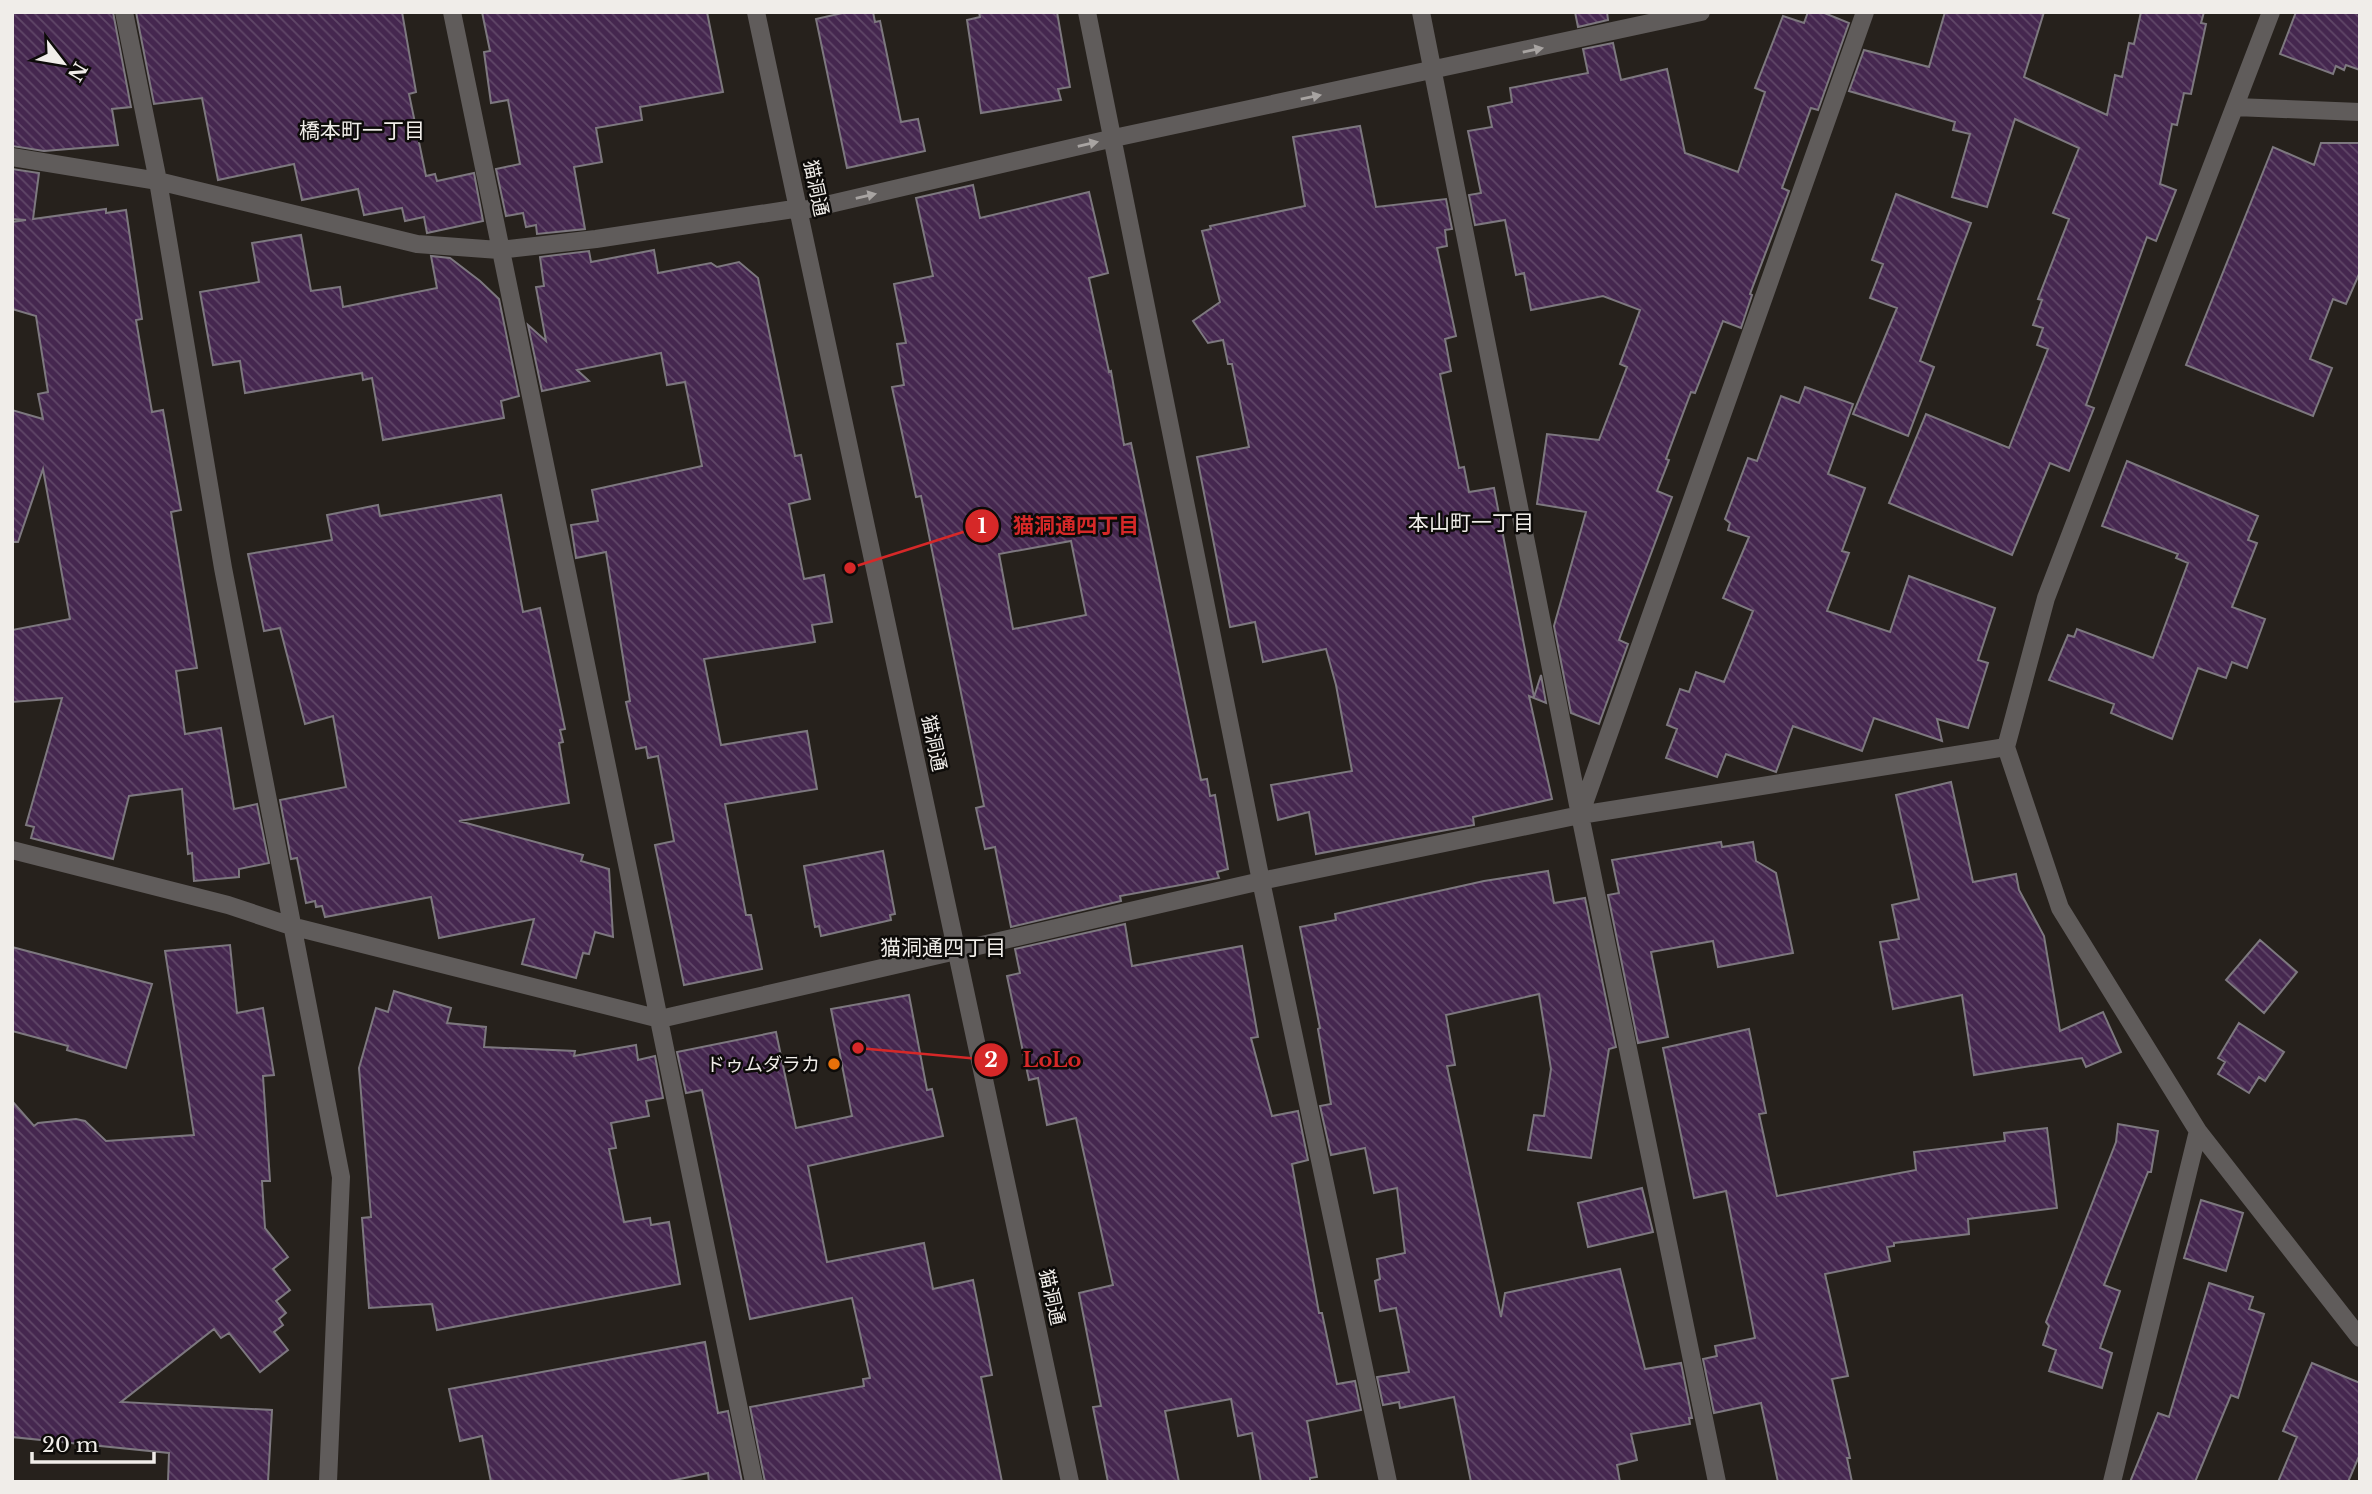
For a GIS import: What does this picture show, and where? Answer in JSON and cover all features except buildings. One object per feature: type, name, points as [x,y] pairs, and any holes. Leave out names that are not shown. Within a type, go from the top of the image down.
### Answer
[{"type":"street","points":[[124,12],[158,181],[223,568],[341,1177],[328,1482]]},
{"type":"street","points":[[452,12],[754,1482]]},
{"type":"street","name":"猫洞通","points":[[756,12],[1070,1482]]},
{"type":"street","points":[[1087,12],[1261,881],[1388,1482]]},
{"type":"street","points":[[1421,12],[1580,815],[1717,1482]]},
{"type":"street","points":[[1580,815],[1865,12]]},
{"type":"street","points":[[2271,12],[2046,598],[2006,747],[2060,908],[2198,1131],[2360,1338]]},
{"type":"street","points":[[12,157],[158,181],[418,244],[499,250],[596,239],[800,209],[1114,138],[1432,72],[1695,13]]},
{"type":"street","points":[[2235,107],[2360,112]]},
{"type":"street","points":[[12,850],[228,905],[291,926],[660,1019],[1261,881],[1580,815],[2006,747]]},
{"type":"street","points":[[2112,1482],[2198,1131]]},
{"type":"place","name":"猫洞通四丁目","points":[[850,568]]},
{"type":"place","name":"LoLo","points":[[858,1048]]},
{"type":"place","name":"ドゥムダラカ","points":[[834,1064]]},
{"type":"district","name":"橋本町一丁目","points":[[362,131]]},
{"type":"district","name":"本山町一丁目","points":[[1471,523]]},
{"type":"district","name":"猫洞通四丁目","points":[[943,948]]}]
